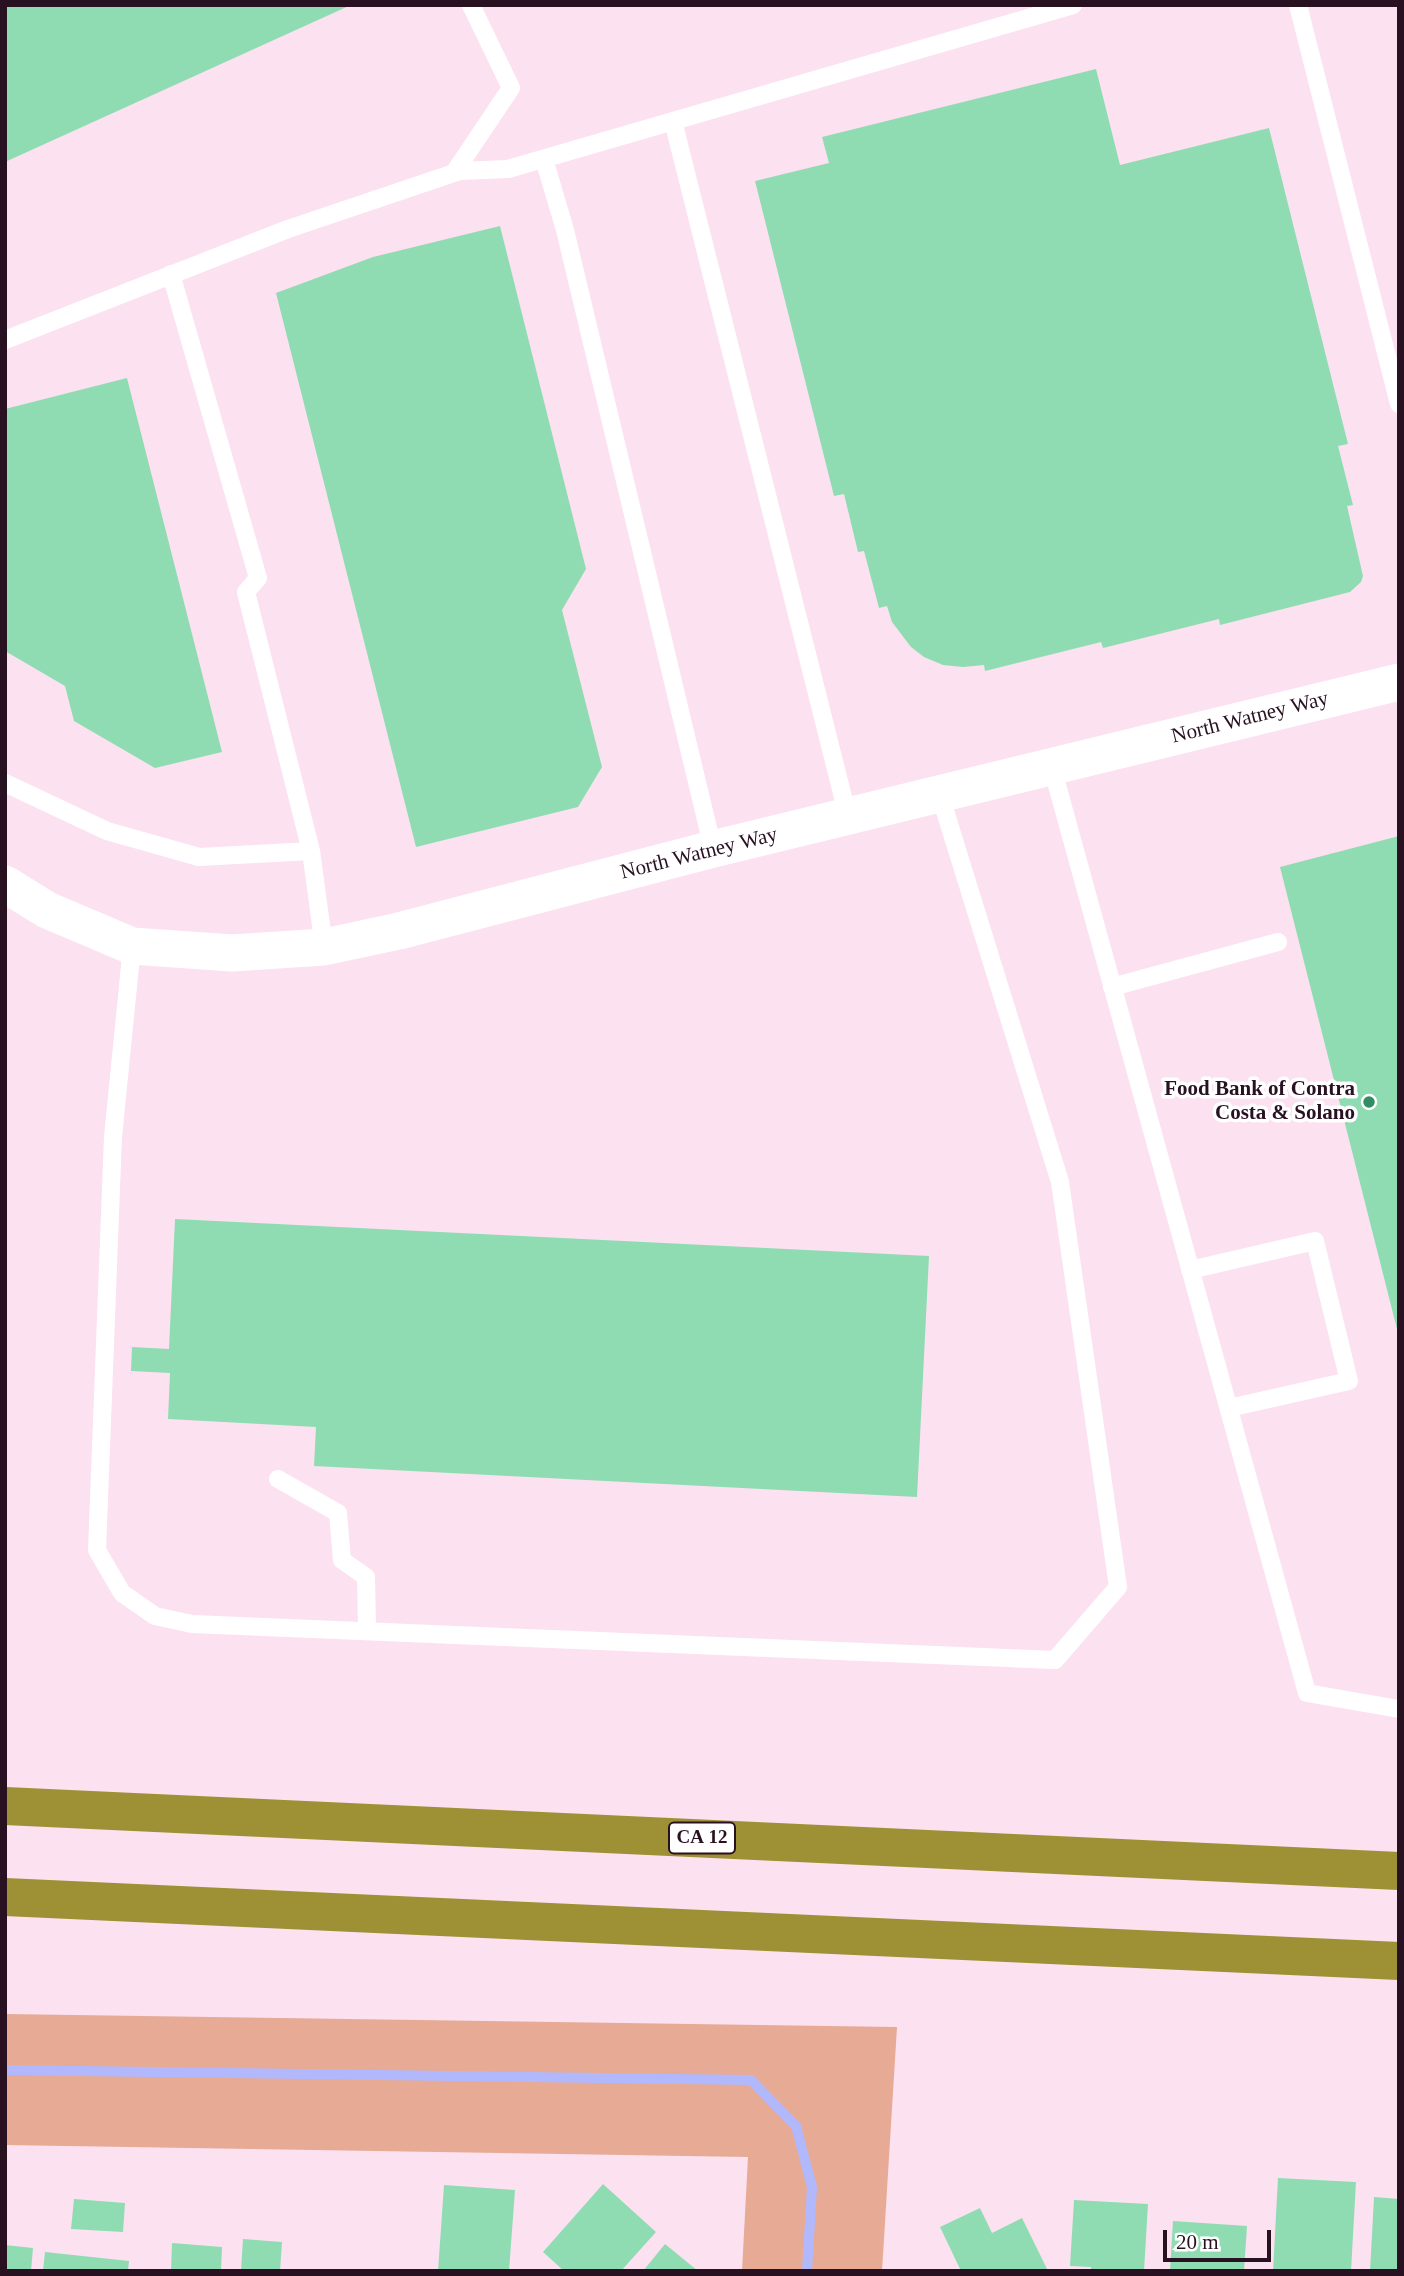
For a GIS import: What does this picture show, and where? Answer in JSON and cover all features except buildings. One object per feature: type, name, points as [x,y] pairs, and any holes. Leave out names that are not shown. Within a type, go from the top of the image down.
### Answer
[{"type":"highway","name":"CA 12","points":[[5,1806],[1399,1871]]},
{"type":"highway","points":[[5,1896],[1399,1961]]},
{"type":"street","name":"North Watney Way","points":[[5,884],[47,910],[132,946],[232,953],[324,947],[399,931],[713,849],[1399,682]]},
{"type":"lane","points":[[454,173],[510,88],[471,5]]},
{"type":"lane","points":[[5,340],[288,229],[454,173],[508,169],[1073,5]]},
{"type":"lane","points":[[1298,5],[1399,404]]},
{"type":"lane","points":[[673,121],[848,817]]},
{"type":"lane","points":[[544,159],[565,230],[713,849]]},
{"type":"lane","points":[[172,274],[258,578],[246,592],[311,851],[324,947]]},
{"type":"lane","points":[[1052,767],[1307,1693],[1399,1709]]},
{"type":"lane","points":[[5,783],[107,831],[199,858],[311,851]]},
{"type":"lane","points":[[132,946],[113,1137],[97,1550],[122,1593],[155,1616],[192,1624],[1055,1660],[1118,1587],[1060,1182],[940,794]]},
{"type":"lane","points":[[1112,987],[1278,942]]},
{"type":"lane","points":[[1190,1270],[1315,1241],[1349,1381],[1228,1409]]},
{"type":"lane","points":[[278,1479],[338,1513],[342,1560],[366,1577],[367,1630]]},
{"type":"shaded area","points":[[5,2014],[897,2027],[882,2271],[742,2271],[748,2157],[5,2145]]},
{"type":"waterway","points":[[5,2070],[751,2080],[796,2126],[812,2187],[807,2271]]},
{"type":"place","name":"Food Bank of Contra Costa & Solano","points":[[1369,1102]]}]
